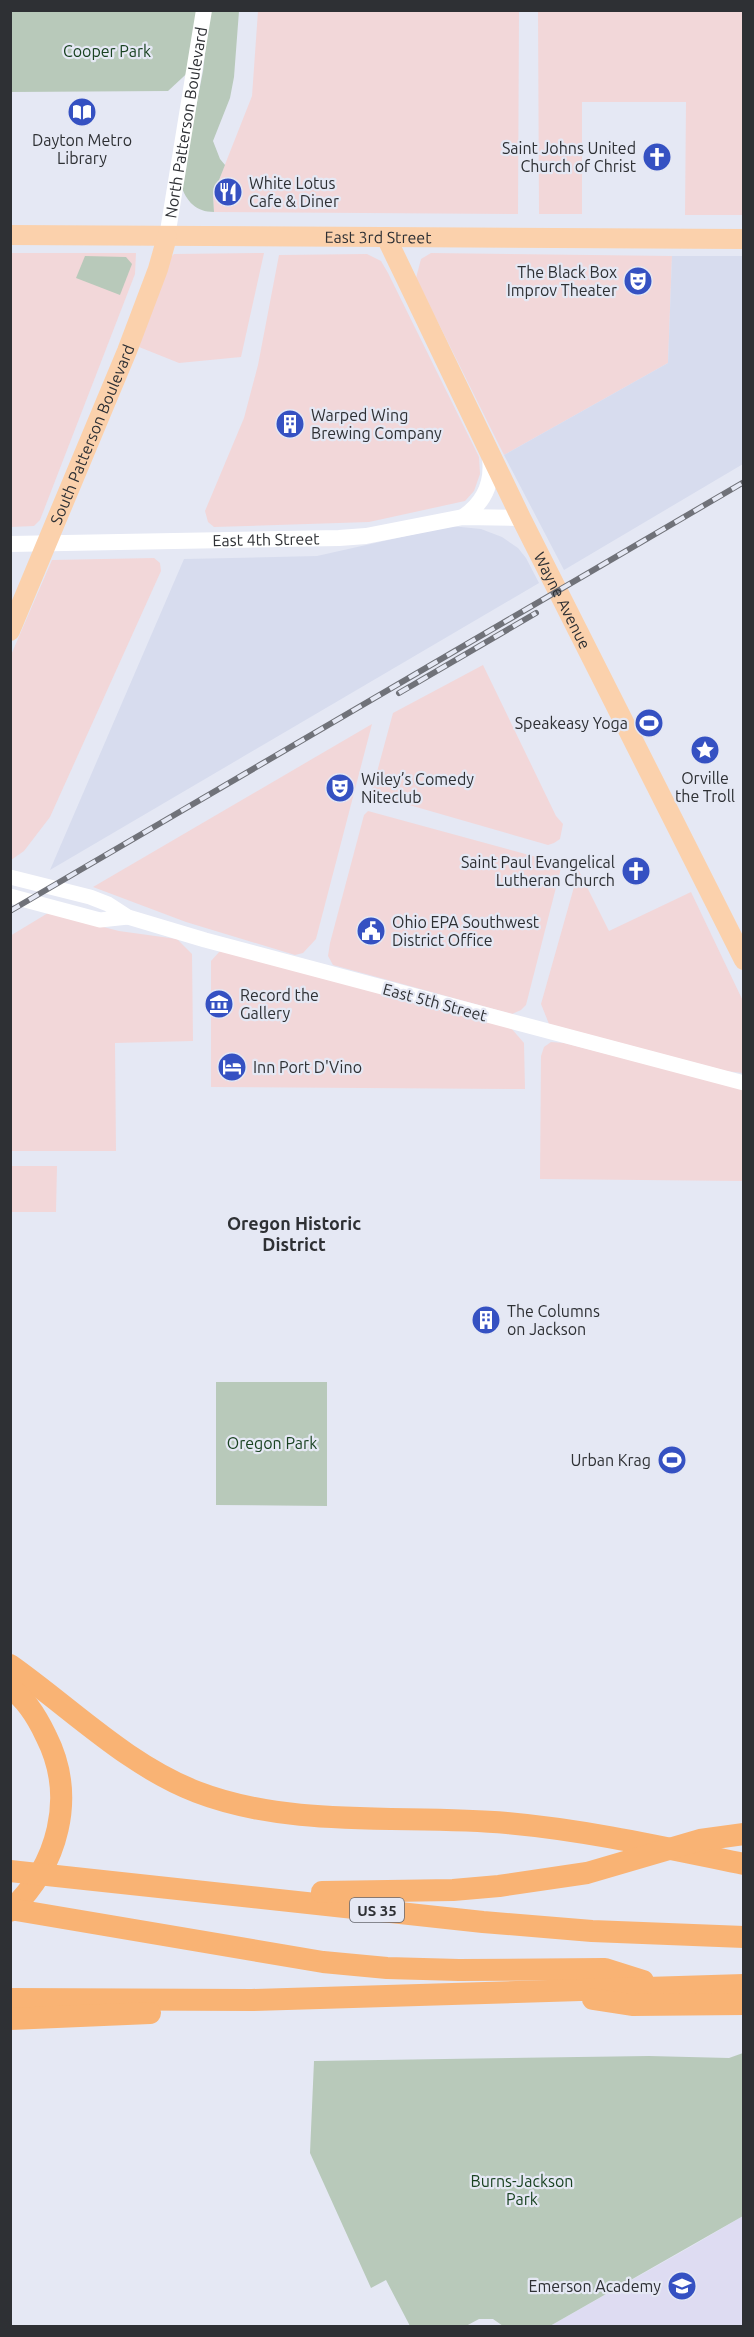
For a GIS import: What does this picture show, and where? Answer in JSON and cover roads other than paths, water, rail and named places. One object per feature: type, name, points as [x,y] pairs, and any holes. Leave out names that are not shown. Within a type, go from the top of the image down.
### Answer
[{"type":"highway","points":[[10,1665],[148,1767],[197,1792],[227,1802],[288,1814],[507,1823],[602,1837],[744,1864]]},
{"type":"highway","points":[[10,1688],[41,1725],[52,1747],[58,1767],[62,1808],[57,1836],[42,1872],[31,1889],[10,1910]]},
{"type":"highway","points":[[237,1894],[453,1890],[499,1886],[587,1873],[700,1840],[744,1834]]},
{"type":"highway","name":"US 35","points":[[10,1870],[483,1922],[592,1931],[744,1937]]},
{"type":"highway","points":[[10,1910],[323,1962],[387,1968],[459,1970],[605,1969],[656,1986]]},
{"type":"highway","points":[[10,1999],[252,2000],[744,1985]]},
{"type":"highway","points":[[538,1992],[632,2004],[744,2004]]},
{"type":"highway","points":[[10,2019],[146,2014],[202,1999]]},
{"type":"main road","name":"North Patterson Boulevard","points":[[167,237],[204,10]]},
{"type":"main road","name":"East 3rd Street","points":[[10,235],[744,239]]},
{"type":"main road","name":"South Patterson Boulevard","points":[[10,631],[140,318],[167,237]]},
{"type":"main road","name":"Wayne Avenue","points":[[386,237],[521,518],[744,960]]},
{"type":"main road","points":[[463,516],[478,505],[488,487],[491,477],[490,454]]},
{"type":"main road","name":"East 4th Street","points":[[10,544],[339,538],[378,534],[463,516],[521,518]]},
{"type":"street","name":"East 5th Street","points":[[10,877],[90,897],[108,904],[128,918]]},
{"type":"street","name":"East 5th Street","points":[[10,896],[100,920],[128,918],[444,1005],[744,1083]]},
{"type":"railway","points":[[10,911],[744,482]]},
{"type":"railway","points":[[399,693],[536,613]]},
{"type":"place","name":"Dayton Metro Library","points":[[82,112]]},
{"type":"place","name":"Saint Johns United Church of Christ","points":[[657,157]]},
{"type":"place","name":"White Lotus Cafe & Diner","points":[[228,192]]},
{"type":"place","name":"The Black Box Improv Theater","points":[[638,281]]},
{"type":"place","name":"Warped Wing Brewing Company","points":[[290,424]]},
{"type":"place","name":"Speakeasy Yoga","points":[[649,723]]},
{"type":"place","name":"Orville the Troll","points":[[705,750]]},
{"type":"place","name":"Wiley’s Comedy Niteclub","points":[[340,788]]},
{"type":"place","name":"Saint Paul Evangelical Lutheran Church","points":[[636,871]]},
{"type":"place","name":"Ohio EPA Southwest District Office","points":[[371,931]]},
{"type":"place","name":"Record the Gallery","points":[[219,1004]]},
{"type":"place","name":"Inn Port D'Vino","points":[[232,1067]]},
{"type":"place","name":"The Columns on Jackson","points":[[486,1320]]},
{"type":"place","name":"Urban Krag","points":[[672,1460]]},
{"type":"place","name":"Emerson Academy","points":[[682,2286]]},
{"type":"district","name":"Oregon Historic District","points":[[294,1233]]},
{"type":"park label","name":"Cooper Park","points":[[107,51]]},
{"type":"park label","name":"Oregon Park","points":[[272,1443]]},
{"type":"park label","name":"Burns-Jackson Park","points":[[522,2190]]}]
